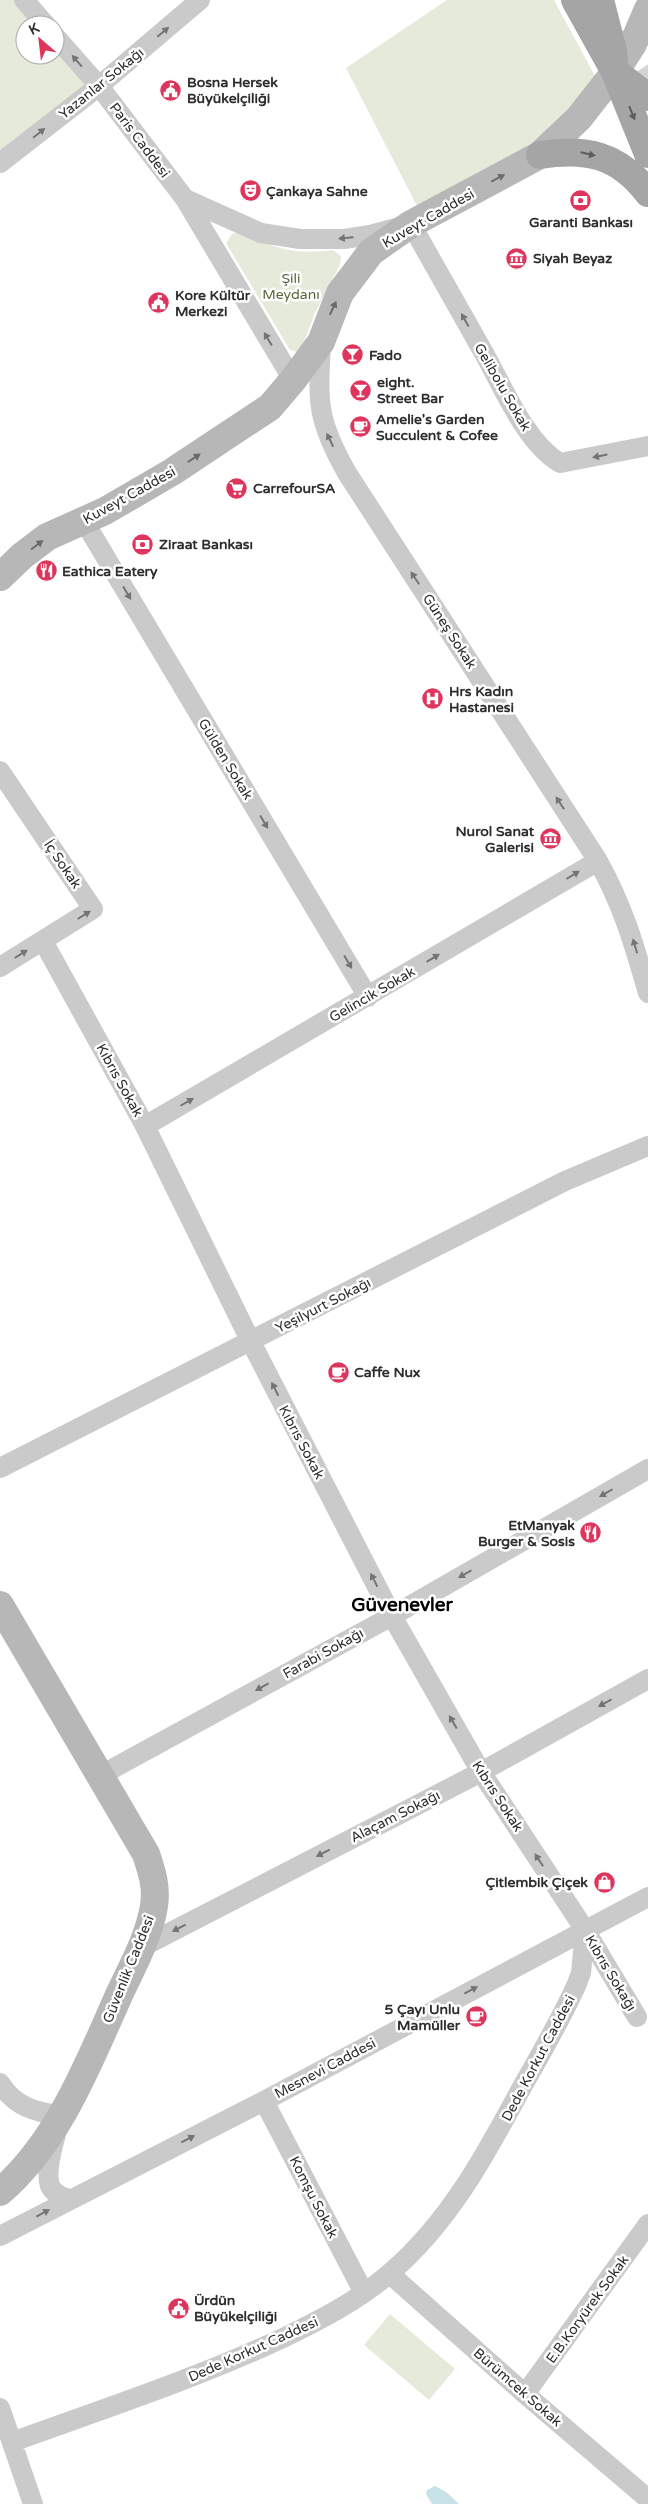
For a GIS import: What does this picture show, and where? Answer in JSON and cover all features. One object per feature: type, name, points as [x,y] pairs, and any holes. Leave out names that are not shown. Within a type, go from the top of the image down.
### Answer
[{"type":"main road","points":[[575,0],[615,72],[648,154]]},
{"type":"main road","points":[[600,0],[613,51],[615,72],[648,97]]},
{"type":"main road","name":"Kuveyt Caddesi","points":[[0,577],[22,556],[47,537],[84,521],[172,472],[270,407],[321,342],[340,293],[370,252],[411,224],[540,155],[579,118],[615,72],[633,44],[648,9]]},
{"type":"main road","points":[[540,155],[577,151],[597,156],[624,169],[648,193]]},
{"type":"main road","name":"Güvenlik Caddesi","points":[[0,1605],[146,1854],[155,1883],[154,1907],[140,1948],[90,2060],[61,2115],[37,2152],[14,2180],[0,2192]]},
{"type":"street","points":[[24,0],[37,15]]},
{"type":"street","name":"Yazanlar Sokağı","points":[[0,163],[99,86],[200,0]]},
{"type":"street","name":"Paris Caddesi","points":[[65,47],[99,86],[184,199],[293,380]]},
{"type":"street","name":"Paris Caddesi","points":[[184,199],[261,233],[300,239],[344,239],[370,236],[411,224]]},
{"type":"street","name":"Gelibolu Sokak","points":[[411,224],[534,441],[547,456],[560,464],[648,446]]},
{"type":"street","name":"Güneş Sokak","points":[[321,342],[318,393],[320,411],[332,447],[598,861],[614,890],[629,924],[648,993]]},
{"type":"street","name":"Gülden Sokak","points":[[84,521],[368,996]]},
{"type":"street","name":"İç Sokak","points":[[3,783],[93,909],[43,940]]},
{"type":"street","name":"Gelincik Sokak","points":[[145,1126],[598,861]]},
{"type":"street","points":[[0,967],[43,940]]},
{"type":"street","name":"Kıbrıs Sokak","points":[[43,940],[145,1126],[251,1342],[392,1616],[481,1772],[585,1930]]},
{"type":"street","name":"Yeşilyurt Sokağı","points":[[0,1468],[565,1181],[648,1146]]},
{"type":"street","name":"Farabi Sokağı","points":[[101,1776],[392,1616],[648,1469]]},
{"type":"street","name":"Alaçam Sokağı","points":[[140,1948],[481,1772],[648,1679]]},
{"type":"street","name":"Mesnevi Caddesi","points":[[0,2236],[264,2100],[648,1897]]},
{"type":"street","name":"Kıbrıs Sokağı","points":[[585,1930],[637,2017]]},
{"type":"street","name":"Dede Korkut Caddesi","points":[[12,2442],[249,2354],[311,2324],[364,2293],[390,2274],[414,2251],[441,2219],[470,2180],[501,2127],[576,1986],[581,1973],[585,1930]]},
{"type":"street","points":[[0,2083],[5,2092],[29,2109],[61,2115],[52,2151],[49,2176],[52,2189],[59,2196],[69,2200]]},
{"type":"street","name":"Komşu Sokak","points":[[264,2100],[364,2293]]},
{"type":"street","name":"E.B.Koryürek Sokak","points":[[525,2394],[648,2224]]},
{"type":"street","name":"Bürümcek Sokak","points":[[390,2274],[525,2394],[648,2499]]},
{"type":"street","points":[[0,2408],[33,2504]]},
{"type":"green space","points":[[0,0],[15,0],[29,15],[15,15],[15,65],[65,65],[65,55],[91,85],[0,154]]},
{"type":"green space","points":[[447,0],[554,0],[596,78],[573,106],[534,143],[417,206],[346,68]]},
{"type":"green space","name":"Şili Meydanı","points":[[240,232],[264,243],[285,249],[306,252],[333,250],[341,256],[340,265],[314,315],[303,345],[297,352],[290,350],[226,243],[232,234]]},
{"type":"green space","points":[[390,2314],[455,2369],[429,2400],[364,2345]]},
{"type":"water","points":[[435,2486],[446,2492],[459,2504],[432,2504],[426,2494],[427,2490]]},
{"type":"tunnel","points":[[616,35],[643,78],[648,91]]},
{"type":"place","name":"Bosna Hersek Büyükelçiliği","points":[[171,90]]},
{"type":"place","name":"Çankaya Sahne","points":[[250,191]]},
{"type":"place","name":"Garanti Bankası","points":[[581,200]]},
{"type":"place","name":"Siyah Beyaz","points":[[517,258]]},
{"type":"place","name":"Kore Kültür Merkezi","points":[[159,303]]},
{"type":"place","name":"Fado","points":[[353,355]]},
{"type":"place","name":"eight. Street Bar","points":[[361,390]]},
{"type":"place","name":"Amelie's Garden Succulent & Cofee","points":[[360,427]]},
{"type":"place","name":"CarrefourSA","points":[[237,488]]},
{"type":"place","name":"Ziraat Bankası","points":[[143,544]]},
{"type":"place","name":"Eathica Eatery","points":[[46,571]]},
{"type":"place","name":"Hrs Kadın Hastanesi","points":[[433,699]]},
{"type":"place","name":"Nurol Sanat Galerisi","points":[[550,839]]},
{"type":"place","name":"Caffe Nux","points":[[338,1372]]},
{"type":"place","name":"EtManyak Burger & Sosis","points":[[591,1533]]},
{"type":"place","name":"Çitlembik Çiçek","points":[[604,1882]]},
{"type":"place","name":"5 Çayı Unlu Mamüller","points":[[476,2017]]},
{"type":"place","name":"Ürdün Büyükelçiliği","points":[[178,2308]]},
{"type":"district","name":"Güvenevler","points":[[402,1604]]}]
